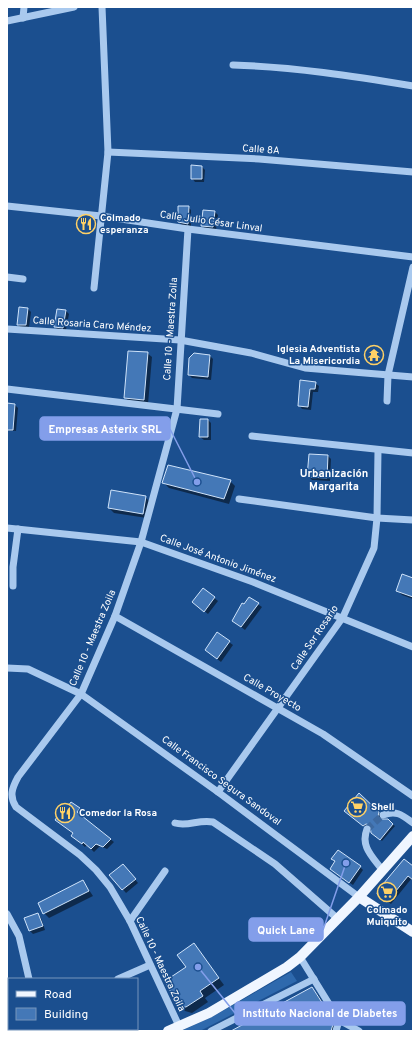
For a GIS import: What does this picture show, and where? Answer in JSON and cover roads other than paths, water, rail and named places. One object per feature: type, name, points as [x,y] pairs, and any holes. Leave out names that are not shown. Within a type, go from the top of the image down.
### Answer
[{"type":"main road","points":[[168,1031],[209,1013],[287,967],[300,957],[359,897],[413,836]]},
{"type":"main road","name":"Calle Francisco Segura Sandoval","points":[[359,897],[413,932]]},
{"type":"street","points":[[23,18],[24,7]]},
{"type":"street","points":[[7,21],[74,7]]},
{"type":"street","points":[[94,288],[108,152],[102,7]]},
{"type":"street","points":[[233,65],[277,66],[413,86]]},
{"type":"street","name":"Calle 8A","points":[[108,152],[259,159],[413,172]]},
{"type":"street","name":"Calle Julio César Linval","points":[[7,206],[101,216],[188,229],[413,257]]},
{"type":"street","name":"Calle 10 - Maestra Zoila","points":[[179,1026],[130,921],[110,887],[96,870],[80,855],[22,812],[12,801],[11,793],[18,777],[81,694],[115,616],[141,542],[176,409],[188,229]]},
{"type":"street","points":[[387,402],[388,375],[413,267]]},
{"type":"street","points":[[7,277],[23,279]]},
{"type":"street","name":"Calle Rosaria Caro Méndez","points":[[7,330],[180,340],[251,353],[305,368],[413,377]]},
{"type":"street","points":[[7,389],[218,414]]},
{"type":"street","points":[[252,436],[413,453]]},
{"type":"street","name":"Calle Sor Rosario","points":[[218,792],[343,617],[374,548],[377,518],[378,450]]},
{"type":"street","points":[[238,500],[377,518],[413,520]]},
{"type":"street","name":"Calle José Antonio Jiménez","points":[[7,528],[141,542],[343,617],[413,647]]},
{"type":"street","points":[[13,586],[13,567],[18,529]]},
{"type":"street","name":"Calle Proyecto","points":[[115,616],[323,734],[413,796]]},
{"type":"street","name":"Calle Francisco Segura Sandoval","points":[[7,668],[28,669],[81,694],[218,792],[359,897]]},
{"type":"street","points":[[383,815],[391,812],[398,812],[413,823]]},
{"type":"street","points":[[175,823],[182,825],[202,820],[213,822],[275,864],[338,919]]},
{"type":"street","points":[[368,829],[364,837],[365,847],[382,871]]},
{"type":"street","points":[[130,921],[165,871]]},
{"type":"street","points":[[7,914],[19,936],[28,978]]},
{"type":"street","points":[[300,957],[339,1020],[359,1031]]},
{"type":"street","points":[[120,978],[150,965]]},
{"type":"street","points":[[211,1031],[314,979]]},
{"type":"street","points":[[336,1031],[339,1020]]},
{"type":"tunnel","points":[[367,829],[383,815]]},
{"type":"place","name":"Colmado esperanza","points":[[86,224]]},
{"type":"place","name":"Iglesia Adventista La Misericordia","points":[[374,355]]},
{"type":"place","name":"Empresas Asterix SRL","points":[[197,482]]},
{"type":"place","name":"Shell","points":[[357,807]]},
{"type":"place","name":"Comedor la Rosa","points":[[65,813]]},
{"type":"place","name":"Quick Lane","points":[[346,863]]},
{"type":"place","name":"Colmado Muiquito","points":[[387,892]]},
{"type":"place","name":"Instituto Nacional de Diabetes","points":[[198,967]]},
{"type":"district","name":"Urbanización Margarita","points":[[334,480]]}]
